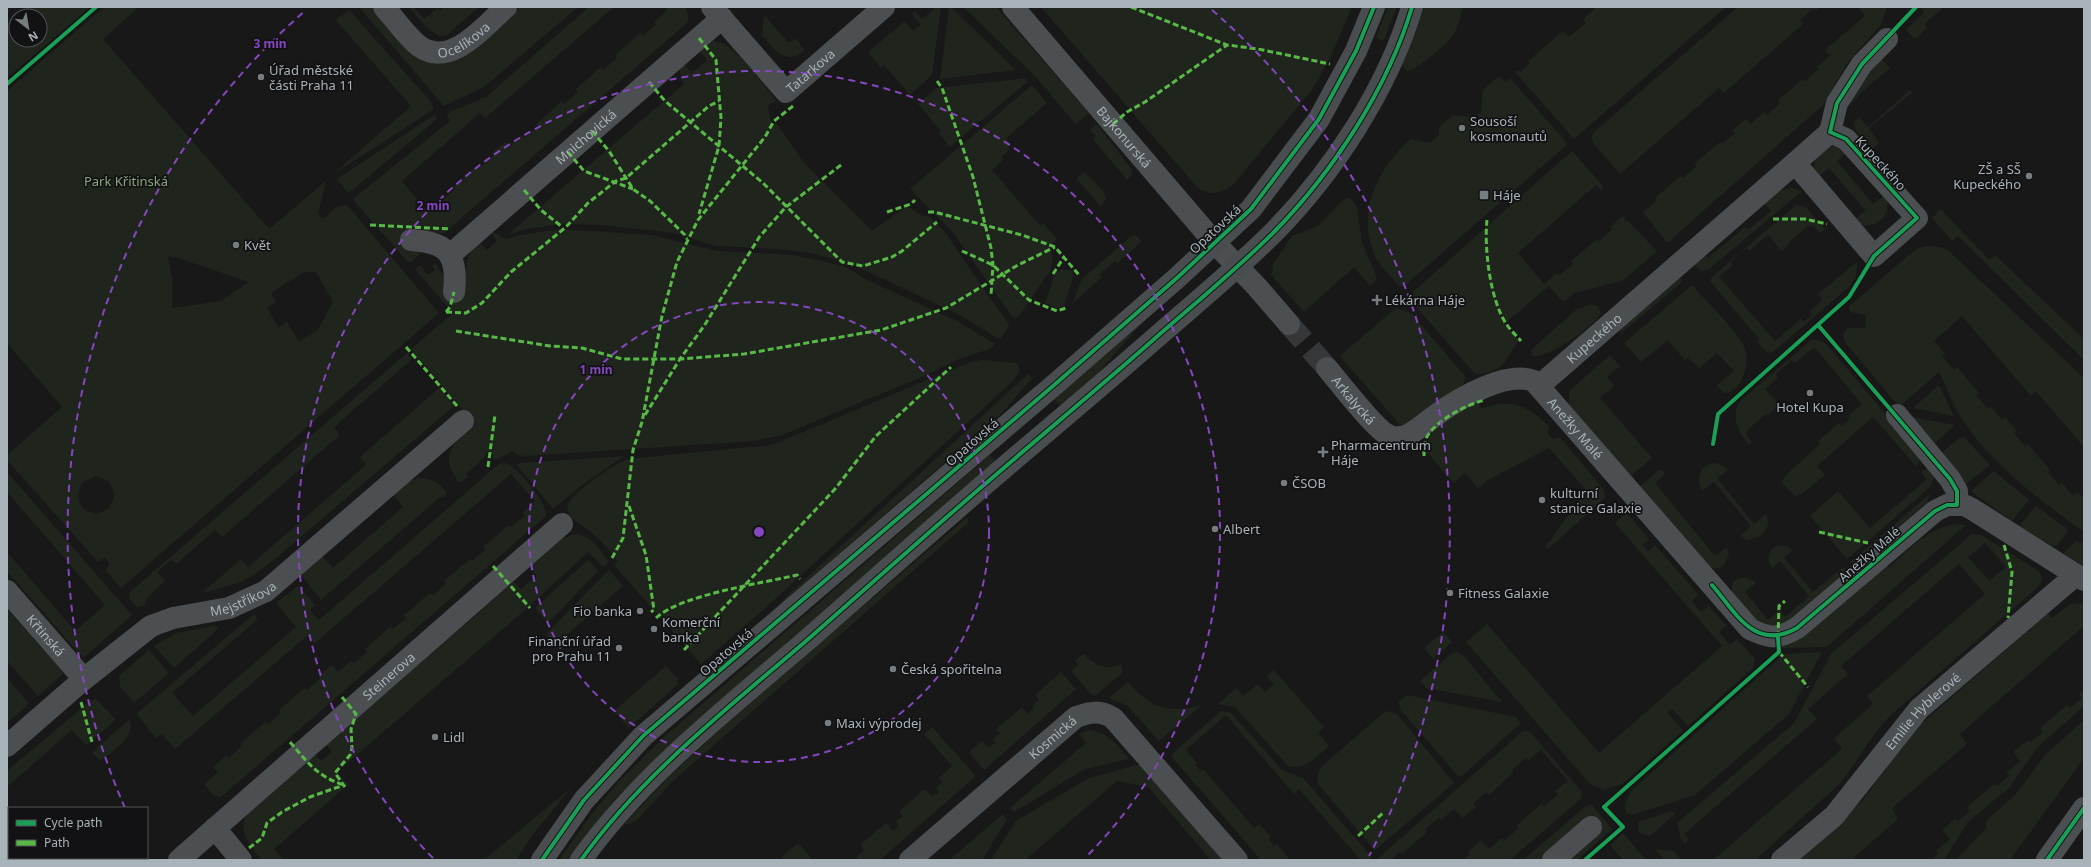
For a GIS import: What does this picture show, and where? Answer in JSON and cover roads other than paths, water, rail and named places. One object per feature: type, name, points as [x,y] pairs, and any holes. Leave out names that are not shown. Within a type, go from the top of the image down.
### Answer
[{"type":"main road","name":"Opatovská","points":[[542,860],[584,800],[643,736],[1053,386],[1215,243],[1257,202],[1316,124],[1356,51],[1374,7]]},
{"type":"main road","points":[[581,860],[612,820],[663,766],[978,490],[1099,388],[1274,232],[1315,185],[1350,136],[1386,72],[1407,24],[1412,7]]},
{"type":"street","name":"Ocelíkova","points":[[384,7],[418,46],[432,53],[440,54],[451,52],[460,47],[506,7]]},
{"type":"street","name":"Tatarkova","points":[[717,13],[786,92],[884,7]]},
{"type":"street","name":"Bajkonurská","points":[[1013,7],[1236,266]]},
{"type":"street","name":"Mnichovická","points":[[450,255],[717,13]]},
{"type":"street","points":[[1830,132],[1837,103],[1862,64],[1887,39]]},
{"type":"street","name":"Kupeckého","points":[[1539,386],[1794,163],[1830,132],[1846,138],[1917,218],[1874,256],[1794,163]]},
{"type":"street","points":[[411,240],[436,244],[450,255],[455,269],[454,292]]},
{"type":"street","points":[[1236,266],[1257,287],[1289,324]]},
{"type":"street","name":"Arkalycká","points":[[1327,368],[1382,431]]},
{"type":"street","name":"Anežky Malé","points":[[1382,431],[1395,438],[1406,436],[1452,404],[1500,382],[1511,379],[1527,379],[1539,386],[1750,629],[1770,636],[1785,635],[1797,628],[1935,511],[1957,504]]},
{"type":"street","points":[[1897,415],[1950,479],[1956,491],[1957,504],[1964,505],[1972,509],[2080,578]]},
{"type":"street","name":"Mejstříkova","points":[[7,746],[84,679],[151,626],[173,618],[229,608],[247,602],[266,592],[463,421]]},
{"type":"street","name":"Steinerova","points":[[179,860],[562,524]]},
{"type":"street","name":"Emilie Hyblerové","points":[[1782,860],[1834,816],[1919,709],[2080,578]]},
{"type":"street","name":"Křtinská","points":[[7,591],[84,679]]},
{"type":"street","name":"Kosmická","points":[[910,860],[1076,717],[1088,713],[1103,712],[1113,718],[1238,860]]},
{"type":"street","points":[[2047,860],[2084,808]]},
{"type":"street","points":[[1553,860],[1591,827]]},
{"type":"street","points":[[215,828],[241,860]]},
{"type":"tunnel","points":[[1289,324],[1327,368]]},
{"type":"place","name":"Úřad městské části Praha 11","points":[[261,77]]},
{"type":"place","name":"Sousoší kosmonautů","points":[[1462,128]]},
{"type":"place","name":"ZŠ a SŠ Kupeckého","points":[[2029,176]]},
{"type":"place","name":"Háje","points":[[1484,195]]},
{"type":"place","name":"Květ","points":[[236,245]]},
{"type":"place","name":"Lékárna Háje","points":[[1377,300]]},
{"type":"place","name":"Hotel Kupa","points":[[1810,393]]},
{"type":"place","name":"Pharmacentrum Háje","points":[[1323,452]]},
{"type":"place","name":"ČSOB","points":[[1284,483]]},
{"type":"place","name":"kulturní stanice Galaxie","points":[[1542,500]]},
{"type":"place","name":"Albert","points":[[1215,529]]},
{"type":"place","name":"Fitness Galaxie","points":[[1450,593]]},
{"type":"place","name":"Fio banka","points":[[640,611]]},
{"type":"place","name":"Komerční banka","points":[[654,629]]},
{"type":"place","name":"Finanční úřad pro Prahu 11","points":[[619,648]]},
{"type":"place","name":"Česká spořitelna","points":[[893,669]]},
{"type":"place","name":"Maxi výprodej","points":[[828,723]]},
{"type":"place","name":"Lidl","points":[[435,737]]},
{"type":"park label","name":"Park Křitinská","points":[[126,181]]}]
